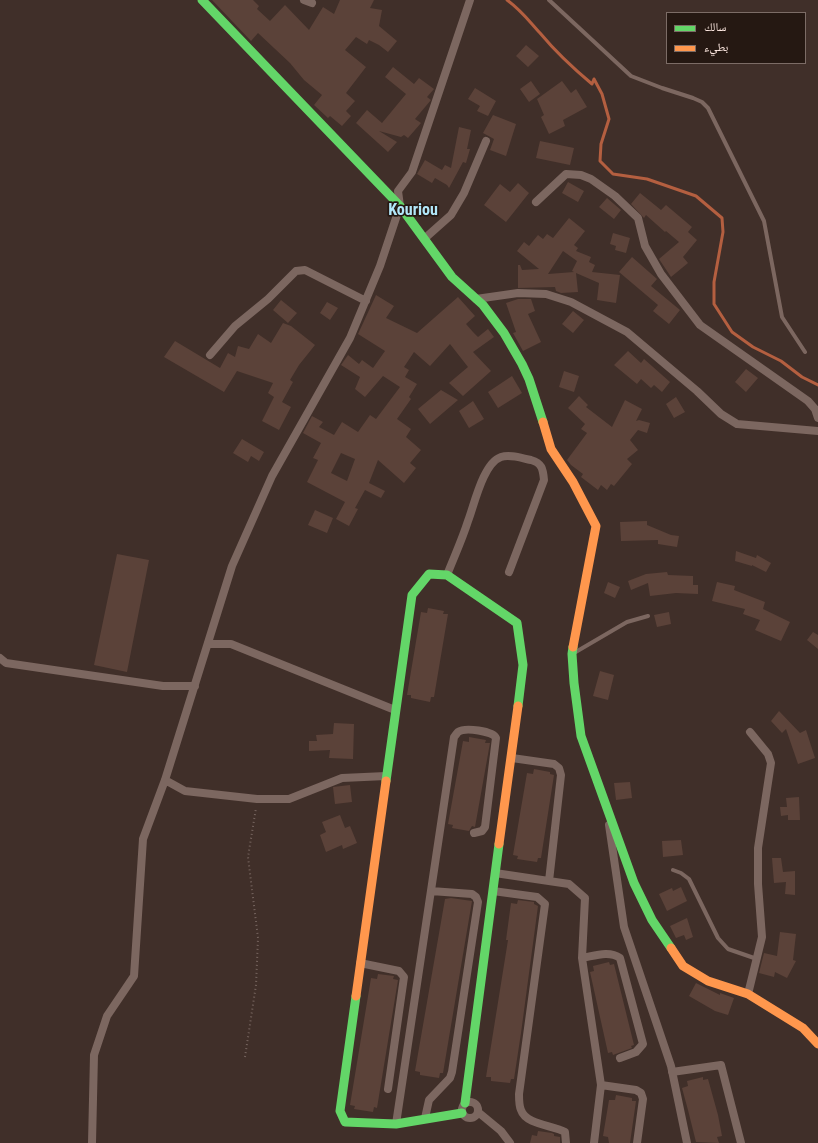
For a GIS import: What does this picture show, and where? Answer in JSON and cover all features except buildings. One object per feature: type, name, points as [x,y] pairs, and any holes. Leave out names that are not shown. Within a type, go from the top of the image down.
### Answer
[{"type":"street","points":[[202,0],[400,206],[452,277],[494,318],[522,364],[538,405],[542,425],[551,449],[574,482],[596,526],[572,654],[574,682],[581,736],[634,883],[652,920],[683,966],[708,981],[748,994],[803,1028],[818,1035]]},
{"type":"street","points":[[92,1143],[94,1055],[107,1016],[134,976],[143,839],[165,780],[232,566],[272,476],[350,338],[366,301],[380,266],[400,206],[398,191],[412,172],[470,0]]},
{"type":"street","points":[[424,239],[451,215],[464,193],[486,141]]},
{"type":"street","points":[[536,202],[566,174],[581,175],[591,179],[615,196],[638,218],[645,246],[661,274],[700,325],[808,401],[815,409],[818,418]]},
{"type":"street","points":[[210,354],[235,326],[268,299],[296,271],[305,270],[366,301]]},
{"type":"street","points":[[476,299],[518,293],[546,294],[571,302],[627,332],[697,391],[721,414],[737,424],[818,432]]},
{"type":"street","points":[[447,575],[469,521],[479,487],[491,466],[500,458],[513,456],[537,462],[543,468],[544,480],[509,572]]},
{"type":"street","points":[[462,1113],[396,1124],[345,1122],[340,1111],[394,710],[412,595],[429,574],[447,575],[518,623],[523,665],[466,1103]]},
{"type":"street","points":[[208,644],[231,644],[394,710]]},
{"type":"street","points":[[0,658],[6,663],[163,686],[195,686]]},
{"type":"street","points":[[396,1124],[454,737],[459,732],[466,730],[491,733],[496,738],[485,827],[482,831],[474,833]]},
{"type":"street","points":[[748,994],[762,936],[758,884],[758,848],[771,763],[768,754],[750,732]]},
{"type":"street","points":[[512,758],[554,764],[559,768],[561,775],[549,881]]},
{"type":"street","points":[[165,780],[185,791],[257,799],[289,799],[342,778],[386,776]]},
{"type":"street","points":[[607,808],[624,927],[672,1072],[687,1143]]},
{"type":"street","points":[[495,873],[569,884],[585,898],[582,958],[601,1085],[594,1143]]},
{"type":"street","points":[[425,1118],[429,1100],[450,1078],[452,1072],[478,902],[476,897],[472,894],[431,891]]},
{"type":"street","points":[[493,891],[537,897],[545,904],[519,1094],[520,1110],[524,1116],[533,1121],[566,1132],[566,1143]]},
{"type":"street","points":[[582,958],[610,953],[620,958],[643,1044],[636,1052],[620,1058]]},
{"type":"street","points":[[360,962],[399,971],[404,977],[388,1090]]},
{"type":"street","points":[[803,1028],[818,1044]]},
{"type":"street","points":[[672,1072],[721,1065],[740,1143]]},
{"type":"street","points":[[601,1085],[636,1090],[641,1093],[643,1099],[637,1143]]},
{"type":"street","points":[[478,1112],[475,1116],[470,1118],[466,1117],[462,1113],[462,1107],[471,1101],[476,1104],[478,1112],[501,1131],[510,1143]]},
{"type":"lane","points":[[549,0],[631,76],[693,98],[702,102],[708,108],[764,221],[782,317],[805,352]]},
{"type":"lane","points":[[572,654],[627,622],[648,616]]},
{"type":"lane","points":[[673,870],[682,873],[689,880],[718,938],[724,946],[757,959]]},
{"type":"path","points":[[245,1058],[256,985],[258,938],[248,857],[257,799]]},
{"type":"waterway","points":[[507,0],[521,12],[578,72],[592,84],[594,79],[602,94],[609,119],[601,144],[600,161],[613,174],[647,179],[696,196],[722,218],[723,232],[714,282],[714,304],[732,332],[753,347],[781,361],[802,377],[818,385]]},
{"type":"traffic: fast","points":[[202,0],[400,206],[452,277],[483,305],[504,333],[522,364],[529,379],[543,422]]},
{"type":"traffic: fast","points":[[386,781],[412,595],[429,574],[447,575],[517,623],[523,665],[518,706]]},
{"type":"traffic: fast","points":[[573,647],[574,683],[581,736],[634,883],[652,920],[671,948]]},
{"type":"traffic: fast","points":[[465,1103],[499,844]]},
{"type":"traffic: fast","points":[[356,996],[340,1111],[345,1122],[396,1124],[462,1113]]},
{"type":"traffic: slow","points":[[543,422],[551,449],[573,482],[596,526],[573,647]]},
{"type":"traffic: slow","points":[[499,844],[518,706]]},
{"type":"traffic: slow","points":[[356,996],[386,781]]},
{"type":"traffic: slow","points":[[671,948],[683,966],[708,981],[748,994],[803,1028],[818,1044]]},
{"type":"district","name":"Kouriou","points":[[413,211]]}]
